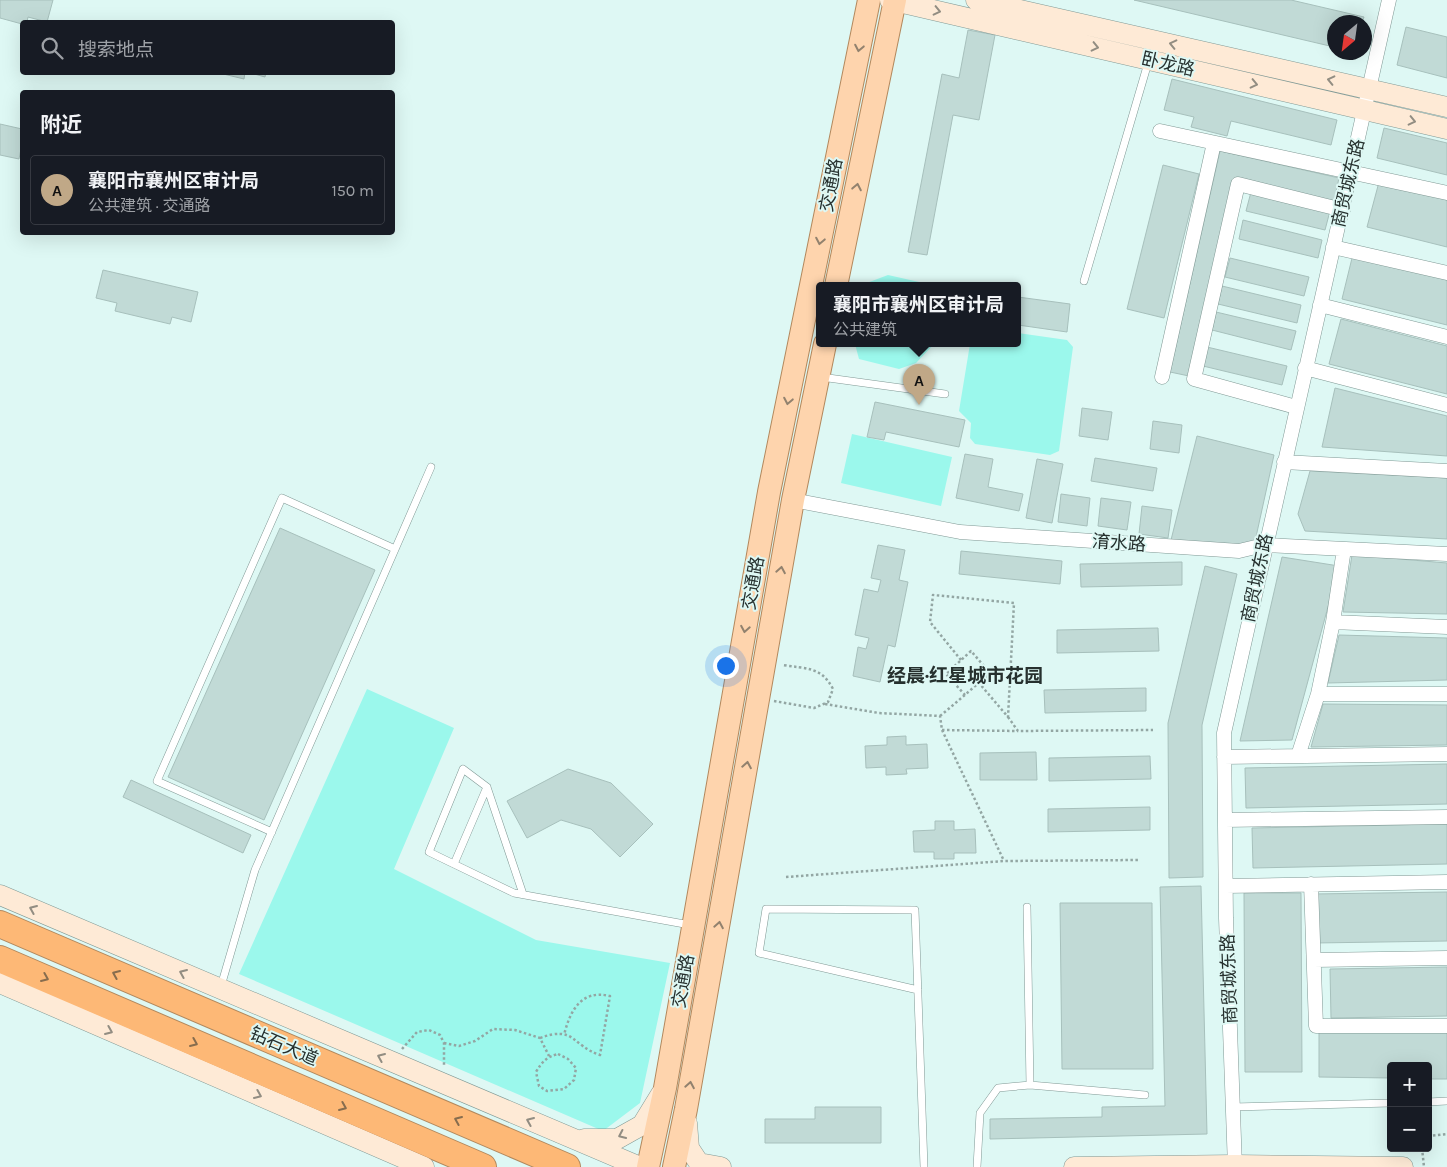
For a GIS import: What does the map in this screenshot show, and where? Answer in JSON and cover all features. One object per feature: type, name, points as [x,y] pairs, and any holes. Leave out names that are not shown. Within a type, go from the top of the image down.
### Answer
[{"type":"highway","name":"钻石大道","points":[[0,924],[567,1167]]},
{"type":"highway","name":"钻石大道","points":[[0,959],[81,1006],[478,1165]]},
{"type":"main road","name":"交通路","points":[[648,1167],[665,1088],[769,492],[869,0]]},
{"type":"main road","name":"交通路","points":[[837,282],[893,0]]},
{"type":"main road","name":"交通路","points":[[674,1167],[686,1109],[793,500],[824,347]]},
{"type":"street","name":"卧龙路","points":[[893,0],[1447,129]]},
{"type":"street","name":"卧龙路","points":[[976,0],[1447,107]]},
{"type":"street","name":"商贸城东路","points":[[1235,1166],[1226,886],[1224,733],[1264,545],[1343,210],[1389,0]]},
{"type":"street","points":[[1160,131],[1447,193]]},
{"type":"street","points":[[1162,377],[1214,143]]},
{"type":"street","points":[[1296,406],[1194,379],[1238,184],[1343,210]]},
{"type":"street","points":[[1333,247],[1447,273]]},
{"type":"street","points":[[1320,305],[1447,337]]},
{"type":"street","points":[[1305,368],[1447,405]]},
{"type":"street","points":[[1284,462],[1447,470]]},
{"type":"street","name":"淯水路","points":[[793,500],[960,532],[1239,551],[1264,545],[1447,554]]},
{"type":"street","points":[[1298,756],[1318,694],[1333,622],[1344,549]]},
{"type":"street","points":[[1333,622],[1447,627]]},
{"type":"street","points":[[1318,694],[1447,694]]},
{"type":"street","points":[[1224,758],[1447,754]]},
{"type":"street","points":[[1225,820],[1447,818]]},
{"type":"street","points":[[1226,886],[1447,882]]},
{"type":"street","points":[[1311,884],[1316,1026],[1447,1026]]},
{"type":"street","points":[[1,897],[640,1167]]},
{"type":"street","points":[[1314,960],[1447,958]]},
{"type":"street","points":[[0,983],[81,1006],[424,1167]]},
{"type":"street","points":[[208,1014],[220,988]]},
{"type":"street","points":[[564,1135],[591,1141],[617,1139],[642,1125],[665,1088]]},
{"type":"street","points":[[686,1109],[689,1148],[699,1163],[721,1167]]},
{"type":"street","points":[[1074,1167],[1403,1167]]},
{"type":"lane","points":[[1084,281],[1149,60]]},
{"type":"lane","points":[[818,376],[945,394]]},
{"type":"lane","points":[[220,988],[255,870],[431,467]]},
{"type":"lane","points":[[272,832],[157,781],[282,498],[395,548]]},
{"type":"lane","points":[[523,894],[486,787],[463,769],[429,852],[514,892],[523,894],[693,926]]},
{"type":"lane","points":[[454,864],[486,787]]},
{"type":"lane","points":[[1027,907],[1030,1085]]},
{"type":"lane","points":[[918,990],[759,953],[766,909],[915,910],[918,990],[924,1167]]},
{"type":"lane","points":[[977,1167],[980,1113],[998,1088],[1030,1085],[1145,1096]]},
{"type":"lane","points":[[1432,1102],[1447,1101]]},
{"type":"lane","points":[[1233,1107],[1387,1103]]},
{"type":"path","points":[[961,660],[930,622],[933,595],[1014,603],[1008,717]]},
{"type":"path","points":[[824,704],[879,713],[940,716],[965,695],[979,683],[990,673],[970,651],[946,674],[965,695]]},
{"type":"path","points":[[758,697],[814,708],[828,702],[833,689],[826,676],[818,671],[764,662]]},
{"type":"path","points":[[979,683],[1018,731]]},
{"type":"path","points":[[940,716],[942,730],[1004,861]]},
{"type":"path","points":[[942,730],[1153,730]]},
{"type":"path","points":[[786,877],[1004,861],[1138,860]]},
{"type":"path","points":[[444,1043],[459,1046],[475,1041],[493,1029],[515,1030],[540,1038],[556,1032],[564,1035],[571,1037],[591,1052],[600,1055],[610,996],[601,994],[578,1002],[569,1014],[564,1035]]},
{"type":"path","points":[[393,1062],[409,1039],[417,1032],[430,1030],[440,1035],[444,1043],[444,1084]]},
{"type":"path","points":[[540,1038],[549,1056]]},
{"type":"path","points":[[558,1054],[568,1058],[576,1068],[574,1080],[564,1088],[546,1091],[539,1086],[536,1072],[542,1062],[549,1056],[558,1054]]},
{"type":"path","points":[[1432,1136],[1447,1134]]},
{"type":"path","points":[[1422,1152],[1424,1167]]},
{"type":"shaded area","points":[[888,275],[919,282],[869,282]]},
{"type":"shaded area","points":[[1021,333],[1067,340],[1073,347],[1059,451],[1050,455],[975,444],[970,438],[971,423],[959,411],[970,347],[1021,347]]},
{"type":"shaded area","points":[[856,347],[931,347],[916,363],[899,369],[859,359]]},
{"type":"shaded area","points":[[852,434],[952,457],[941,506],[841,483]]},
{"type":"shaded area","points":[[367,689],[454,728],[394,869],[536,940],[670,963],[640,1103],[603,1131],[239,974]]},
{"type":"building","points":[[0,0],[53,0],[48,20],[28,17],[27,20],[20,20],[20,23],[0,18]]},
{"type":"building","points":[[1134,0],[1291,0],[1355,15],[1327,15],[1327,45]]},
{"type":"building","points":[[1406,27],[1447,37],[1447,78],[1397,65]]},
{"type":"building","points":[[968,30],[995,35],[979,120],[953,115],[927,255],[908,252],[942,74],[959,78]]},
{"type":"building","points":[[227,75],[245,75],[244,79]]},
{"type":"building","points":[[1172,79],[1337,120],[1331,145],[1231,121],[1227,136],[1191,127],[1194,117],[1164,110]]},
{"type":"building","points":[[0,124],[20,129],[19,159],[0,155]]},
{"type":"building","points":[[1384,128],[1447,143],[1447,175],[1377,158]]},
{"type":"building","points":[[1220,151],[1339,178],[1334,201],[1234,178],[1189,376],[1170,372]]},
{"type":"building","points":[[1163,165],[1199,174],[1164,318],[1127,309]]},
{"type":"building","points":[[1379,182],[1447,199],[1447,247],[1367,227]]},
{"type":"building","points":[[1251,192],[1330,211],[1325,230],[1246,211]]},
{"type":"building","points":[[1243,220],[1322,240],[1318,258],[1239,239]]},
{"type":"building","points":[[1353,254],[1447,277],[1447,325],[1342,299]]},
{"type":"building","points":[[1230,258],[1309,277],[1304,296],[1225,277]]},
{"type":"building","points":[[103,270],[198,292],[191,322],[172,317],[170,324],[115,311],[117,303],[96,298]]},
{"type":"building","points":[[1222,286],[1301,305],[1297,323],[1218,304]]},
{"type":"building","points":[[1021,297],[1070,304],[1067,332],[1021,325]]},
{"type":"building","points":[[1216,312],[1296,331],[1291,350],[1212,330]]},
{"type":"building","points":[[1341,319],[1447,346],[1447,394],[1329,364]]},
{"type":"building","points":[[1207,347],[1287,366],[1282,385],[1203,366]]},
{"type":"building","points":[[1335,388],[1447,416],[1447,456],[1322,447]]},
{"type":"building","points":[[875,402],[965,420],[959,447],[886,432],[884,440],[867,437]]},
{"type":"building","points":[[1082,408],[1112,412],[1108,440],[1079,436]]},
{"type":"building","points":[[1153,421],[1182,425],[1179,453],[1150,449]]},
{"type":"building","points":[[1197,436],[1274,455],[1254,546],[1171,540]]},
{"type":"building","points":[[965,454],[993,459],[988,487],[1023,494],[1019,511],[956,498]]},
{"type":"building","points":[[1095,458],[1157,468],[1153,491],[1091,481]]},
{"type":"building","points":[[1037,459],[1063,464],[1052,523],[1026,518]]},
{"type":"building","points":[[1310,471],[1447,478],[1447,539],[1305,531],[1298,514]]},
{"type":"building","points":[[1061,494],[1090,498],[1087,526],[1058,522]]},
{"type":"building","points":[[1101,498],[1131,502],[1127,530],[1098,526]]},
{"type":"building","points":[[1142,506],[1172,510],[1168,538],[1139,534]]},
{"type":"building","points":[[280,528],[375,570],[264,820],[168,777]]},
{"type":"building","points":[[878,545],[905,550],[899,580],[908,582],[895,647],[888,645],[880,682],[853,676],[858,647],[866,649],[869,638],[855,635],[864,589],[878,592],[881,580],[871,578]]},
{"type":"building","points":[[961,551],[1062,561],[1060,584],[959,574]]},
{"type":"building","points":[[1352,555],[1447,563],[1447,614],[1343,612]]},
{"type":"building","points":[[1282,557],[1339,566],[1292,740],[1240,741]]},
{"type":"building","points":[[1182,562],[1182,585],[1081,587],[1080,564]]},
{"type":"building","points":[[1205,566],[1237,574],[1202,725],[1203,877],[1169,878],[1168,723]]},
{"type":"building","points":[[1158,628],[1159,651],[1057,653],[1057,630]]},
{"type":"building","points":[[1339,635],[1447,638],[1447,680],[1328,683]]},
{"type":"building","points":[[1146,688],[1146,711],[1045,713],[1044,690]]},
{"type":"building","points":[[1323,704],[1447,705],[1447,745],[1311,747]]},
{"type":"building","points":[[906,736],[906,745],[927,744],[928,768],[906,769],[907,774],[886,775],[886,767],[866,768],[865,746],[887,745],[887,737]]},
{"type":"building","points":[[1036,752],[1037,780],[980,780],[980,753]]},
{"type":"building","points":[[1150,756],[1151,779],[1049,781],[1049,758]]},
{"type":"building","points":[[1447,764],[1447,804],[1246,808],[1245,768]]},
{"type":"building","points":[[568,769],[611,783],[653,824],[620,857],[591,829],[561,820],[527,838],[507,801]]},
{"type":"building","points":[[131,780],[251,835],[243,853],[123,797]]},
{"type":"building","points":[[1150,807],[1150,830],[1048,832],[1048,809]]},
{"type":"building","points":[[935,821],[954,821],[954,830],[975,829],[976,853],[954,853],[954,859],[934,859],[934,852],[914,852],[913,831],[935,830]]},
{"type":"building","points":[[1447,824],[1447,864],[1253,868],[1252,828]]},
{"type":"building","points":[[1201,886],[1207,1134],[990,1139],[990,1119],[1102,1117],[1102,1107],[1165,1106],[1160,887]]},
{"type":"building","points":[[1447,892],[1447,941],[1315,943],[1313,894]]},
{"type":"building","points":[[1244,893],[1301,893],[1302,1072],[1245,1072]]},
{"type":"building","points":[[1060,903],[1152,903],[1153,1069],[1062,1069]]},
{"type":"building","points":[[1447,967],[1447,1016],[1331,1018],[1330,969]]},
{"type":"building","points":[[1319,1029],[1447,1031],[1447,1079],[1432,1079],[1432,1062],[1387,1062],[1387,1078],[1319,1077]]},
{"type":"building","points":[[815,1107],[881,1107],[881,1143],[765,1143],[765,1119],[815,1119]]},
{"type":"place","name":"襄阳市襄州区审计局","points":[[919,405]]},
{"type":"district","name":"经晨·红星城市花园","points":[[965,675]]}]
